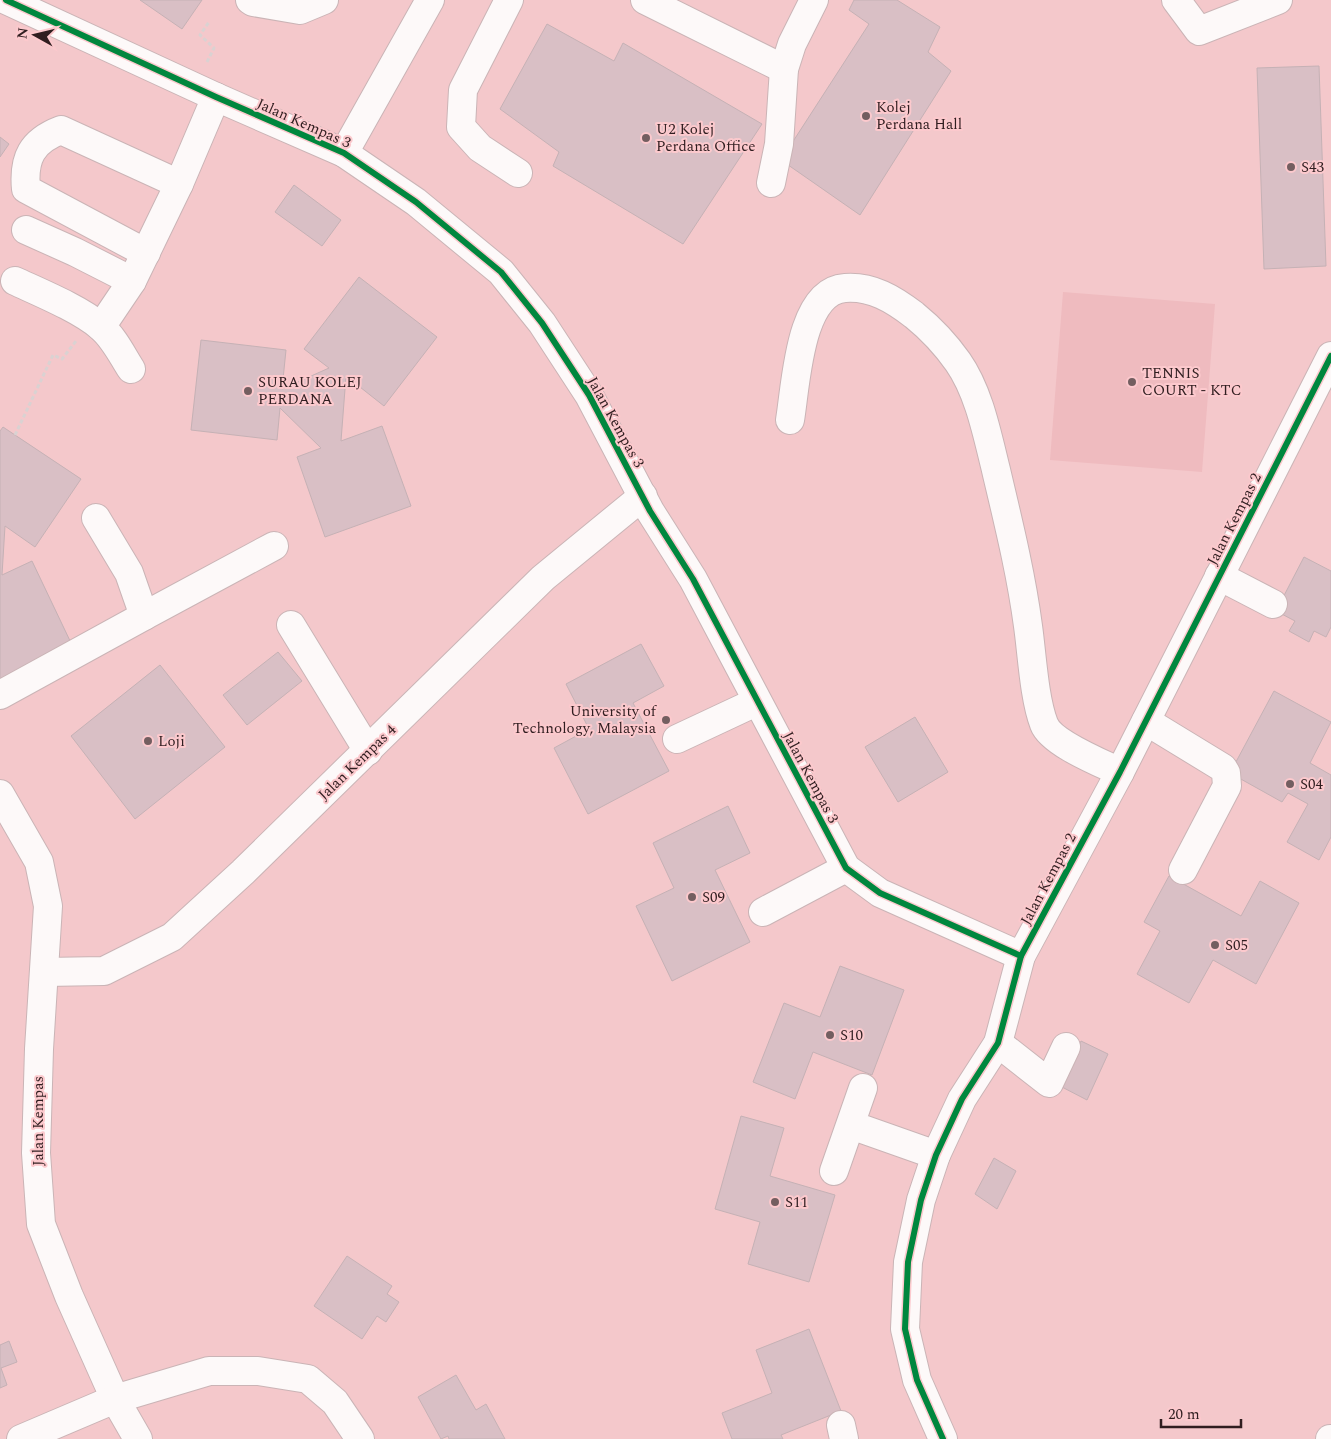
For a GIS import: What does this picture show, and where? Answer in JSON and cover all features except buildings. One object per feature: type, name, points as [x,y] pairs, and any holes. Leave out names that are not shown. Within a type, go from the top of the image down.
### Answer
[{"type":"street","name":"Jalan Kempas 3","points":[[6,0],[205,93],[344,153],[423,208],[501,272],[542,323],[589,395],[643,496],[693,579],[756,702],[846,868],[880,893],[1020,956]]},
{"type":"street","points":[[250,0],[300,10],[324,0]]},
{"type":"street","points":[[344,153],[430,0]]},
{"type":"street","points":[[509,0],[463,90],[461,127],[480,148],[518,173]]},
{"type":"street","points":[[645,0],[784,69]]},
{"type":"street","points":[[771,183],[779,144],[784,69],[792,44],[814,0]]},
{"type":"street","points":[[1176,0],[1199,32],[1278,0]]},
{"type":"street","points":[[96,324],[132,281],[179,184],[205,93]]},
{"type":"street","points":[[146,253],[26,189],[24,173],[28,155],[45,136],[61,130],[179,184]]},
{"type":"street","points":[[26,230],[132,281]]},
{"type":"street","points":[[15,280],[96,324],[111,338],[130,369]]},
{"type":"street","points":[[790,420],[804,334],[814,309],[826,297],[840,288],[857,287],[877,292],[902,305],[926,325],[959,363],[976,400],[990,447],[1008,521],[1025,605],[1044,726],[1061,742],[1120,772]]},
{"type":"street","name":"Jalan Kempas 2","points":[[943,1439],[917,1380],[905,1329],[908,1262],[921,1200],[936,1155],[962,1099],[998,1044],[1020,956],[1120,772],[1331,356]]},
{"type":"street","name":"Jalan Kempas 4","points":[[45,972],[104,971],[172,937],[243,872],[543,578],[643,496]]},
{"type":"street","points":[[96,518],[129,573],[144,616]]},
{"type":"street","points":[[0,695],[274,546]]},
{"type":"street","points":[[1219,576],[1273,604]]},
{"type":"street","points":[[291,624],[368,751]]},
{"type":"street","points":[[677,739],[756,702]]},
{"type":"street","points":[[1146,721],[1223,768],[1226,773],[1228,786],[1184,870]]},
{"type":"street","name":"Jalan Kempas","points":[[0,794],[39,862],[48,906],[45,972],[38,1049],[36,1153],[41,1224],[68,1296],[115,1399],[138,1439]]},
{"type":"street","points":[[763,912],[846,868]]},
{"type":"street","points":[[998,1044],[1049,1083],[1066,1047]]},
{"type":"street","points":[[834,1171],[863,1088]]},
{"type":"street","points":[[851,1125],[936,1155]]},
{"type":"street","points":[[21,1439],[115,1399],[209,1371],[258,1371],[308,1380],[335,1402],[360,1439]]},
{"type":"path","points":[[205,93],[214,48],[200,35],[209,22]]},
{"type":"path","points":[[16,435],[54,355],[62,360],[96,324]]},
{"type":"shaded area","name":"University of Technology, Malaysia","points":[[0,0],[1331,0],[1331,1439],[0,1439]]},
{"type":"shaded area","name":"TENNIS COURT - KTC","points":[[1063,292],[1215,304],[1202,472],[1050,460]]},
{"type":"cycle path","points":[[6,0],[216,97],[344,153],[416,202],[501,272],[542,323],[589,395],[650,511],[693,579],[846,868],[880,893],[1021,956]]},
{"type":"cycle path","points":[[943,1439],[917,1380],[905,1329],[908,1262],[921,1200],[936,1155],[962,1099],[998,1043],[1021,956],[1120,772],[1331,356]]},
{"type":"place","name":"Kolej Perdana Hall","points":[[866,116]]},
{"type":"place","name":"U2 Kolej Perdana Office","points":[[646,138]]},
{"type":"place","name":"S43","points":[[1291,167]]},
{"type":"place","name":"TENNIS COURT - KTC","points":[[1132,382]]},
{"type":"place","name":"SURAU KOLEJ PERDANA","points":[[248,391]]},
{"type":"place","name":"University of Technology, Malaysia","points":[[666,720]]},
{"type":"place","name":"Loji","points":[[148,741]]},
{"type":"place","name":"S04","points":[[1290,784]]},
{"type":"place","name":"S09","points":[[692,897]]},
{"type":"place","name":"S05","points":[[1215,945]]},
{"type":"place","name":"S10","points":[[830,1035]]},
{"type":"place","name":"S11","points":[[775,1202]]}]
